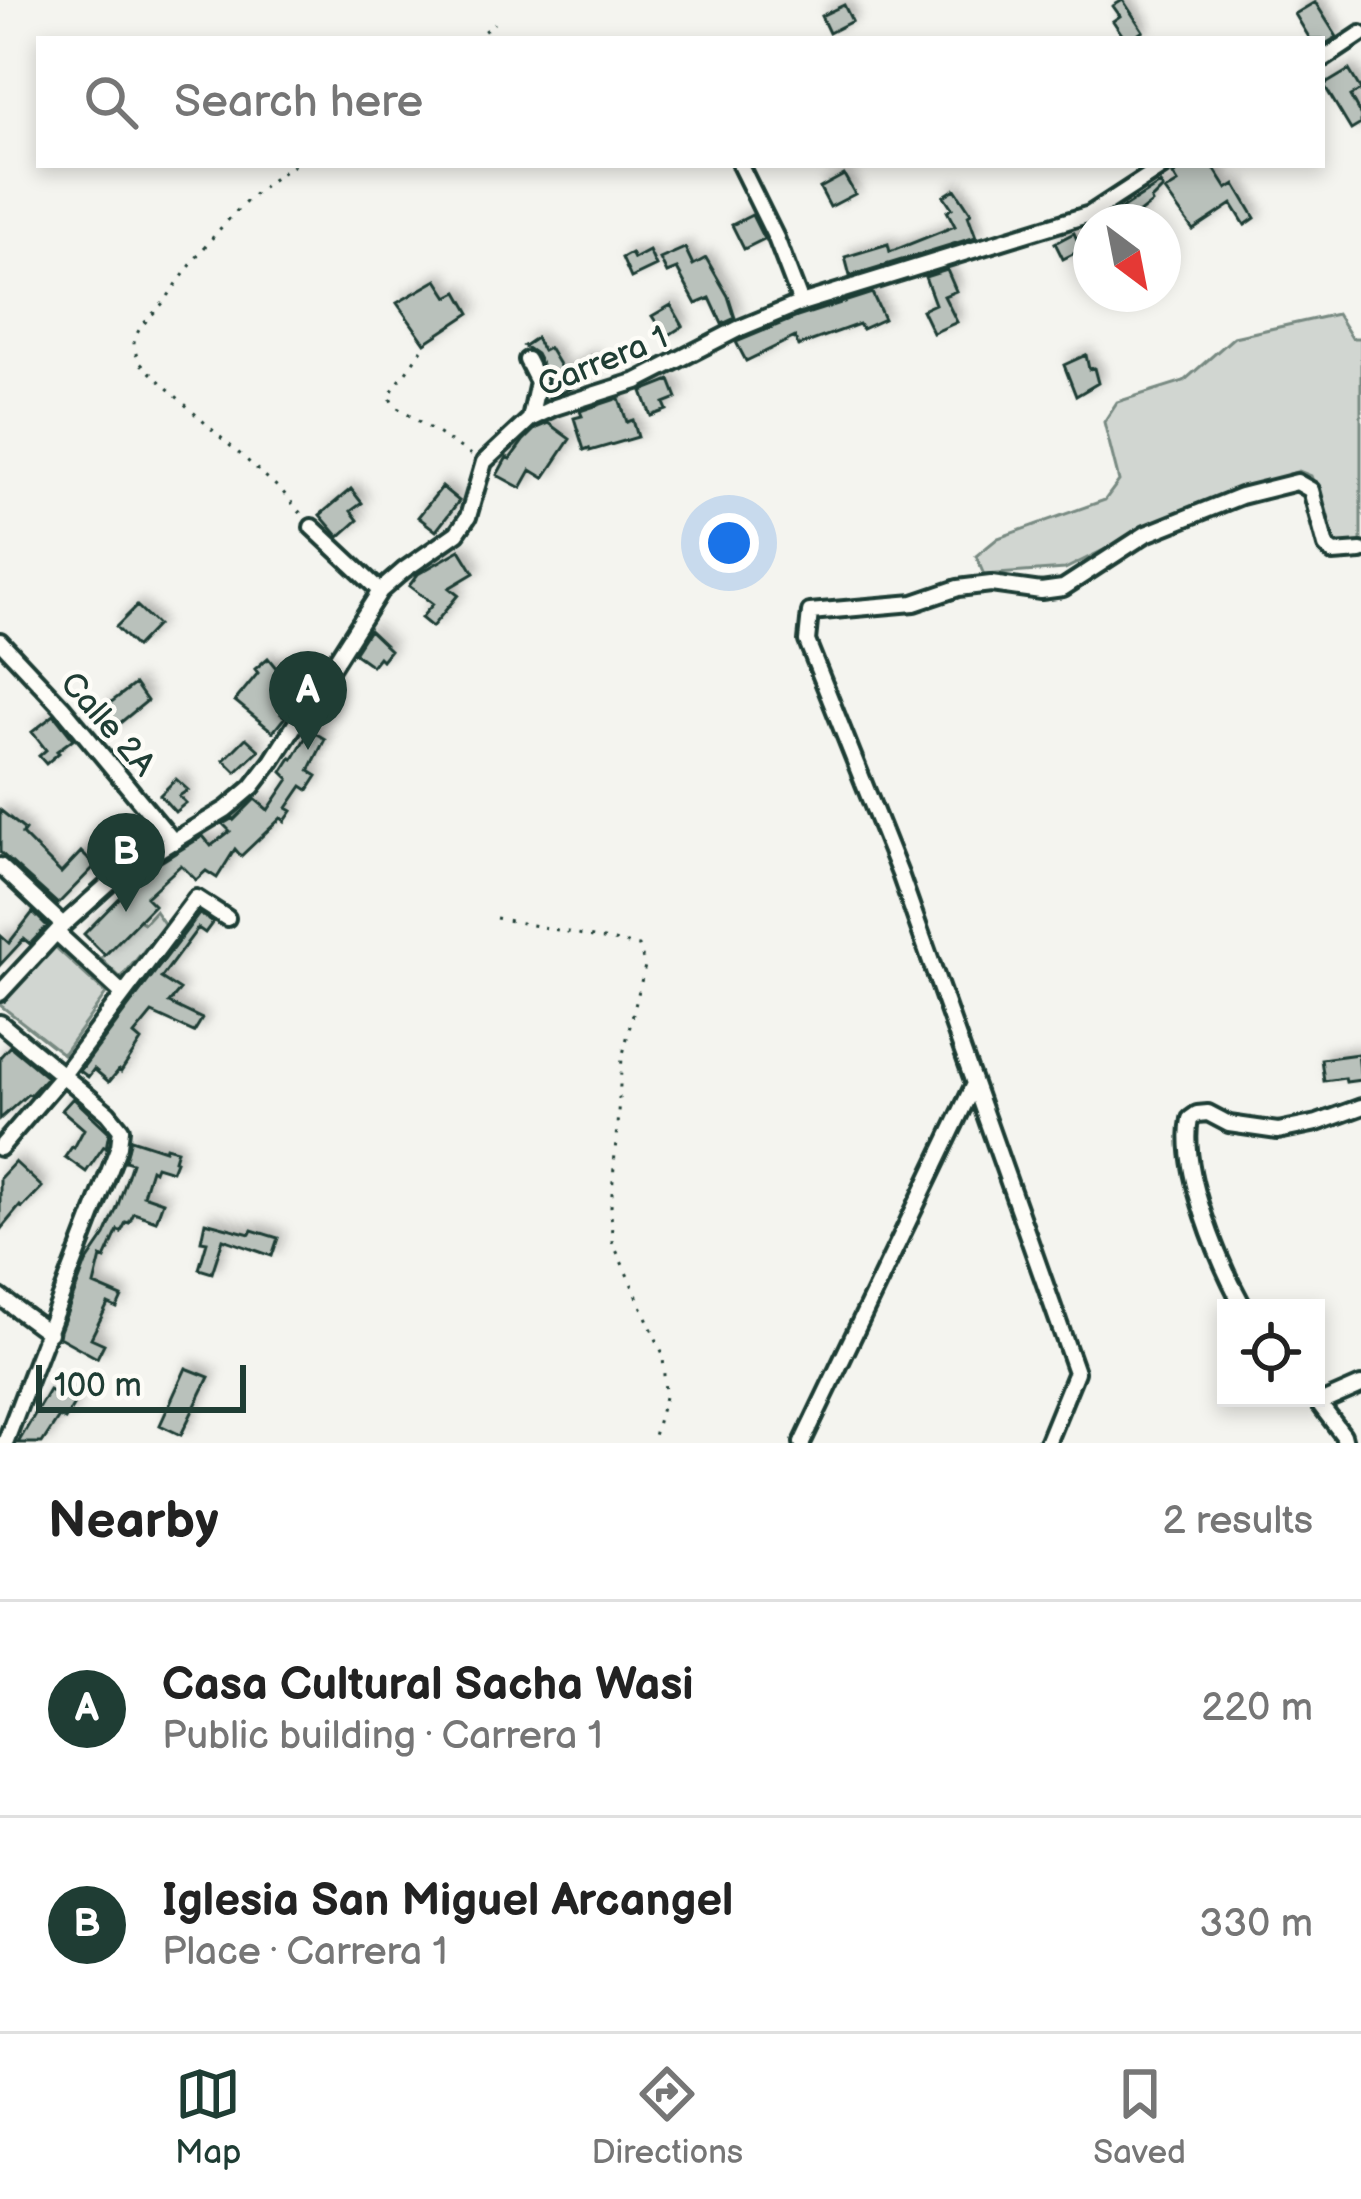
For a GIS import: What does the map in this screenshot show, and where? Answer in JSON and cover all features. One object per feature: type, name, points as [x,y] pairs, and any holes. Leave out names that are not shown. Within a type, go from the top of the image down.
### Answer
[{"type":"street","points":[[1325,57],[1361,34]]},
{"type":"street","points":[[741,168],[801,303]]},
{"type":"street","name":"Carrera 1","points":[[0,993],[122,872],[253,787],[380,591],[457,533],[468,517],[484,462],[530,419],[637,381],[801,303],[1090,214],[1160,168]]},
{"type":"street","points":[[527,360],[538,382],[530,419]]},
{"type":"street","points":[[1047,1443],[1076,1372],[900,874],[807,640],[810,612],[914,603],[958,588],[991,584],[1063,588],[1146,534],[1241,496],[1297,482],[1311,490],[1326,546],[1333,553],[1361,551]]},
{"type":"street","points":[[312,527],[380,591]]},
{"type":"street","name":"Calle 2A","points":[[0,641],[62,707],[174,842]]},
{"type":"street","points":[[0,866],[122,993]]},
{"type":"street","points":[[0,1148],[62,1076],[196,898],[227,918]]},
{"type":"street","points":[[0,1022],[121,1129],[119,1146],[5,1443]]},
{"type":"street","points":[[802,1443],[974,1084]]},
{"type":"street","points":[[1240,1299],[1203,1215],[1190,1119],[1208,1113],[1229,1124],[1277,1131],[1317,1124],[1361,1107]]},
{"type":"street","points":[[0,1297],[49,1333]]},
{"type":"street","points":[[1325,1398],[1361,1385]]},
{"type":"street","points":[[1321,1407],[1345,1443]]},
{"type":"path","points":[[479,36],[494,23]]},
{"type":"path","points":[[289,168],[265,183],[215,232],[143,325],[133,347],[139,362],[282,491],[312,527]]},
{"type":"path","points":[[422,350],[389,395],[393,405],[484,462]]},
{"type":"path","points":[[496,918],[639,946],[645,966],[622,1058],[611,1224],[612,1241],[663,1354],[665,1396],[652,1443]]},
{"type":"shaded area","points":[[1337,314],[1352,338],[1361,338],[1361,548],[1337,543],[1311,476],[1299,471],[1164,520],[1065,569],[984,575],[976,556],[998,538],[1105,500],[1119,481],[1104,422],[1117,402],[1184,381],[1234,337]]},
{"type":"shaded area","points":[[155,911],[165,925],[121,978],[101,959],[139,920],[144,923]]},
{"type":"shaded area","points":[[53,945],[106,994],[63,1054],[0,1005]]},
{"type":"building","points":[[1123,0],[1143,31],[1123,36],[1113,21],[1120,16],[1113,6]]},
{"type":"building","points":[[1315,2],[1337,37],[1325,44],[1325,36],[1308,36],[1295,14]]},
{"type":"building","points":[[844,5],[852,21],[829,33],[821,16]]},
{"type":"building","points":[[1349,70],[1361,90],[1350,96],[1361,124],[1351,130],[1325,84]]},
{"type":"building","points":[[1183,168],[1214,168],[1227,189],[1235,184],[1255,218],[1245,225],[1232,204],[1193,230],[1181,213],[1181,204],[1174,204],[1165,191],[1178,183],[1173,175]]},
{"type":"building","points":[[844,175],[855,194],[830,207],[820,188]]},
{"type":"building","points":[[1160,184],[1163,188],[1151,204],[1129,204]]},
{"type":"building","points":[[955,189],[971,213],[976,237],[850,276],[845,257],[888,244],[890,252],[955,226],[944,196]]},
{"type":"building","points":[[752,215],[764,239],[744,249],[732,225]]},
{"type":"building","points":[[1073,234],[1073,254],[1063,259],[1055,243]]},
{"type":"building","points":[[685,248],[693,265],[706,258],[735,318],[722,324],[710,298],[696,304],[677,269],[667,273],[660,259]]},
{"type":"building","points":[[649,251],[656,266],[631,278],[622,258],[631,253],[634,259]]},
{"type":"building","points":[[947,270],[956,291],[944,296],[957,322],[933,333],[922,310],[935,304],[925,277]]},
{"type":"building","points":[[437,280],[448,297],[458,292],[470,313],[425,343],[397,303]]},
{"type":"building","points":[[872,293],[884,319],[862,329],[859,324],[798,346],[795,337],[746,361],[736,342],[797,317]]},
{"type":"building","points":[[671,305],[683,326],[666,337],[652,316]]},
{"type":"building","points":[[536,338],[543,351],[549,348],[564,373],[591,356],[598,368],[549,398],[548,377],[536,354],[524,346]]},
{"type":"building","points":[[1086,355],[1098,383],[1076,396],[1064,365]]},
{"type":"building","points":[[670,380],[677,398],[664,403],[667,410],[651,416],[642,391]]},
{"type":"building","points":[[619,398],[638,437],[584,450],[574,418],[582,416],[580,411]]},
{"type":"building","points":[[548,423],[570,439],[544,478],[531,470],[521,488],[497,475],[507,457],[536,428]]},
{"type":"building","points":[[442,487],[459,501],[436,531],[418,517]]},
{"type":"building","points":[[351,489],[362,503],[351,511],[358,520],[339,537],[320,515]]},
{"type":"building","points":[[460,550],[474,573],[449,588],[458,595],[432,627],[421,618],[433,604],[409,586],[418,574]]},
{"type":"building","points":[[137,606],[157,625],[136,647],[116,627]]},
{"type":"building","points":[[369,630],[390,650],[372,666],[354,653]]},
{"type":"building","points":[[268,658],[286,680],[281,685],[295,697],[273,732],[235,701],[258,673],[255,669]]},
{"type":"building","points":[[135,684],[147,701],[109,732],[98,718]]},
{"type":"building","points":[[54,715],[73,739],[46,764],[39,756],[46,750],[32,732]]},
{"type":"building","points":[[310,730],[325,739],[309,771],[317,776],[308,790],[302,786],[287,808],[292,811],[285,821],[281,818],[241,856],[235,849],[217,878],[206,871],[196,880],[181,865],[146,897],[154,905],[105,955],[84,934],[146,871],[203,836],[211,846],[230,831],[223,824],[234,820],[255,799],[268,810],[289,779],[282,772]]},
{"type":"building","points":[[246,738],[259,750],[236,772],[224,760]]},
{"type":"building","points":[[176,779],[188,790],[179,796],[186,803],[175,812],[160,795]]},
{"type":"building","points":[[0,810],[25,830],[22,834],[61,873],[81,852],[95,866],[58,904],[0,852]]},
{"type":"building","points":[[33,912],[47,926],[30,944],[24,939],[0,965],[0,935],[9,943]]},
{"type":"building","points":[[199,914],[213,922],[205,933],[198,928],[161,978],[180,990],[169,1003],[202,1019],[194,1032],[152,1013],[134,1035],[141,1041],[121,1072],[109,1082],[94,1069],[88,1077],[80,1071]]},
{"type":"building","points":[[10,1046],[47,1077],[0,1119],[0,1057]]},
{"type":"building","points":[[1358,1054],[1361,1080],[1324,1081],[1321,1059]]},
{"type":"building","points":[[73,1098],[109,1132],[106,1148],[86,1172],[65,1157],[84,1129],[62,1110]]},
{"type":"building","points":[[131,1139],[177,1150],[176,1161],[172,1171],[151,1169],[143,1195],[163,1202],[156,1221],[134,1213],[118,1230],[105,1259],[101,1257],[94,1285],[122,1297],[117,1308],[108,1304],[91,1338],[104,1344],[97,1358],[59,1337],[86,1263],[117,1208],[132,1163],[125,1161]]},
{"type":"building","points":[[15,1162],[42,1187],[0,1230],[0,1178]]},
{"type":"building","points":[[205,1222],[278,1238],[272,1256],[223,1239],[212,1273],[199,1269],[207,1242],[201,1241]]},
{"type":"building","points":[[186,1368],[209,1377],[181,1435],[160,1425]]},
{"type":"building","points":[[49,1390],[74,1404],[65,1420],[59,1417],[42,1443],[18,1443]]},
{"type":"place","name":"Casa Cultural Sacha Wasi","points":[[308,750]]},
{"type":"place","name":"Iglesia San Miguel Arcangel","points":[[126,912]]}]
